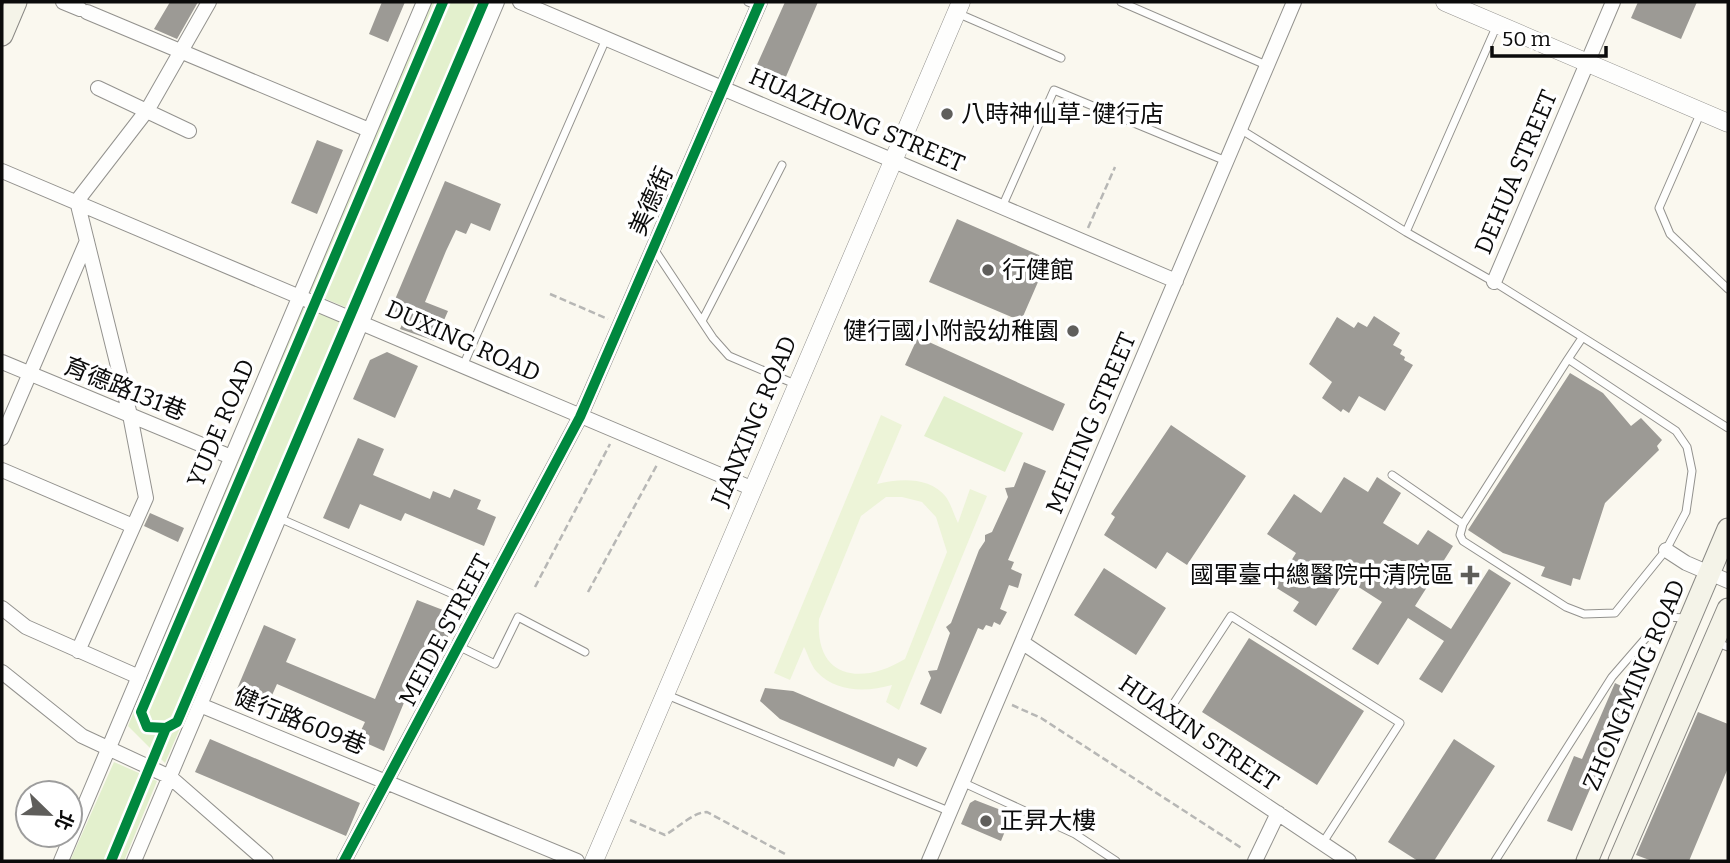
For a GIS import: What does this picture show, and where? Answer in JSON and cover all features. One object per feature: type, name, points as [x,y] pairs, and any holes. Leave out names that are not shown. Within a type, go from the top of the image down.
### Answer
[{"type":"main road","points":[[2,35],[16,2]]},
{"type":"main road","name":"ZHONGMING ROAD","points":[[1587,861],[1691,618],[1720,577],[1728,529]]},
{"type":"main road","points":[[1619,861],[1721,644],[1728,613]]},
{"type":"street","points":[[63,2],[369,130]]},
{"type":"street","points":[[78,651],[146,498],[130,415],[77,201],[148,109],[209,2]]},
{"type":"street","name":"YUDE ROAD","points":[[61,861],[424,2]]},
{"type":"street","points":[[134,861],[498,2]]},
{"type":"street","name":"HUAZHONG STREET","points":[[520,2],[1176,281]]},
{"type":"street","name":"MEITING STREET","points":[[929,861],[1293,2]]},
{"type":"street","points":[[1445,2],[1728,123]]},
{"type":"street","name":"DEHUA STREET","points":[[1494,282],[1613,2]]},
{"type":"street","name":"美德街","points":[[580,417],[724,89],[755,3]]},
{"type":"street","name":"JIANXING ROAD","points":[[594,861],[751,488],[959,7]]},
{"type":"street","points":[[98,88],[148,109],[189,131]]},
{"type":"street","name":"DUXING ROAD","points":[[2,171],[362,321],[580,417],[751,488]]},
{"type":"street","points":[[2,438],[87,241]]},
{"type":"street","name":"育德路131巷","points":[[2,362],[231,457]]},
{"type":"street","name":"MEIDE STREET","points":[[344,861],[389,782],[580,417]]},
{"type":"street","points":[[2,470],[133,526]]},
{"type":"street","points":[[1666,550],[1686,563],[1720,577]]},
{"type":"street","points":[[2,608],[26,627],[139,677]]},
{"type":"street","name":"HUAXIN STREET","points":[[1023,643],[1278,813],[1321,845],[1349,861]]},
{"type":"street","points":[[2,672],[82,736],[170,777],[266,861]]},
{"type":"street","name":"健行路609巷","points":[[201,705],[577,861]]},
{"type":"street","points":[[1256,859],[1278,813]]},
{"type":"lane","points":[[1121,2],[1266,65]]},
{"type":"lane","points":[[959,7],[1062,58]]},
{"type":"lane","points":[[1406,232],[1497,24]]},
{"type":"lane","points":[[463,366],[607,38]]},
{"type":"lane","points":[[1002,207],[1054,90],[1226,161]]},
{"type":"lane","points":[[1702,111],[1659,208],[1671,234],[1728,289]]},
{"type":"lane","points":[[1240,129],[1406,232],[1494,282],[1728,428]]},
{"type":"lane","points":[[702,321],[782,165]]},
{"type":"lane","points":[[654,249],[729,356],[796,384]]},
{"type":"lane","points":[[1568,359],[1662,420],[1676,432],[1687,447],[1692,471],[1686,512],[1666,550],[1615,613],[1592,615],[1566,607],[1464,541],[1460,535],[1463,524],[1568,359],[1582,338]]},
{"type":"lane","points":[[1392,475],[1463,524]]},
{"type":"lane","points":[[279,518],[481,606]]},
{"type":"lane","points":[[1174,703],[1231,616],[1400,723],[1321,845]]},
{"type":"lane","points":[[460,647],[495,664],[518,617],[585,652]]},
{"type":"lane","points":[[1495,861],[1612,677],[1664,617],[1691,618]]},
{"type":"lane","points":[[664,694],[951,813]]},
{"type":"lane","points":[[964,783],[1075,834],[1116,861]]},
{"type":"path","points":[[1082,241],[1115,167]]},
{"type":"path","points":[[550,294],[621,324]]},
{"type":"path","points":[[535,587],[617,432]]},
{"type":"path","points":[[588,592],[664,452]]},
{"type":"path","points":[[999,699],[1041,718],[1256,859]]},
{"type":"path","points":[[614,813],[665,835],[684,825],[695,815],[707,812],[785,854]]},
{"type":"green space","points":[[429,2],[492,2],[359,313],[307,291]]},
{"type":"green space","points":[[302,303],[355,325],[165,763],[128,726]]},
{"type":"green space","points":[[944,396],[1023,433],[1005,472],[924,436]]},
{"type":"green space","points":[[881,415],[902,425],[877,484],[904,480],[931,485],[946,497],[958,523],[970,489],[987,496],[899,710],[886,702],[892,685],[863,690],[834,684],[815,669],[804,647],[790,680],[774,673]],"holes":[[[886,497],[902,497],[922,502],[936,517],[947,552],[905,659],[873,672],[844,672],[833,665],[825,655],[820,639],[819,619],[861,516]]]},
{"type":"green space","points":[[114,762],[157,781],[124,861],[70,861],[75,849],[84,849],[84,830]]},
{"type":"building","points":[[170,2],[198,2],[177,39],[154,29]]},
{"type":"building","points":[[382,2],[405,2],[388,42],[369,34]]},
{"type":"building","points":[[785,2],[818,2],[785,79],[756,67]]},
{"type":"building","points":[[1638,2],[1697,2],[1681,39],[1631,18]]},
{"type":"building","points":[[317,140],[343,150],[317,214],[291,203]]},
{"type":"building","points":[[445,181],[501,204],[490,231],[471,223],[466,234],[456,230],[425,302],[448,311],[435,341],[400,329],[405,318],[391,309]]},
{"type":"building","name":"行健館","points":[[957,219],[1048,259],[1021,321],[929,282]]},
{"type":"building","points":[[1374,316],[1400,333],[1393,345],[1402,350],[1400,354],[1405,357],[1404,360],[1413,365],[1385,411],[1359,396],[1349,413],[1343,409],[1341,412],[1322,398],[1332,382],[1309,364],[1337,317],[1354,328],[1358,322],[1367,327]]},
{"type":"building","points":[[918,337],[1065,404],[1053,431],[905,365]]},
{"type":"building","points":[[387,352],[418,366],[395,418],[353,399],[370,360]]},
{"type":"building","points":[[1570,373],[1603,393],[1631,426],[1641,418],[1662,440],[1657,446],[1659,450],[1605,503],[1580,580],[1573,578],[1571,586],[1541,576],[1545,567],[1503,553],[1468,530]]},
{"type":"building","points":[[1171,425],[1246,476],[1187,565],[1167,552],[1156,569],[1104,535],[1115,517],[1111,514]]},
{"type":"building","points":[[358,438],[384,449],[373,475],[430,499],[433,491],[450,498],[454,489],[481,500],[477,509],[496,517],[484,546],[405,513],[401,521],[360,504],[349,529],[323,518]]},
{"type":"building","points":[[1024,462],[1046,471],[1008,560],[1014,562],[1011,569],[1022,574],[1018,588],[1009,585],[1000,609],[1007,612],[1000,625],[994,622],[992,627],[986,625],[983,630],[978,628],[941,714],[920,704],[931,678],[928,671],[937,670],[950,633],[946,627],[951,623],[985,541],[985,535],[992,532],[1008,497],[1005,488],[1014,487]]},
{"type":"building","points":[[1344,477],[1368,492],[1377,477],[1401,493],[1383,523],[1418,545],[1428,530],[1453,546],[1415,606],[1451,629],[1489,569],[1511,583],[1442,693],[1419,679],[1444,641],[1408,618],[1378,665],[1352,649],[1382,602],[1346,579],[1316,626],[1293,611],[1299,602],[1275,587],[1296,553],[1267,534],[1294,494],[1321,513]]},
{"type":"building","points":[[150,513],[184,528],[178,542],[144,526]]},
{"type":"building","points":[[1104,568],[1166,608],[1136,655],[1074,615]]},
{"type":"building","points":[[417,600],[443,610],[435,628],[449,634],[436,665],[422,659],[384,751],[357,739],[365,722],[277,684],[269,702],[237,689],[264,625],[296,639],[286,662],[375,699]]},
{"type":"building","points":[[1249,638],[1364,711],[1317,785],[1202,712]]},
{"type":"building","points":[[1615,683],[1632,691],[1572,831],[1547,821],[1574,756],[1582,759]]},
{"type":"building","points":[[765,688],[793,691],[927,748],[917,767],[898,758],[894,767],[780,719],[760,701]]},
{"type":"building","points":[[1698,712],[1728,724],[1728,768],[1689,861],[1652,861],[1636,855]]},
{"type":"building","points":[[210,739],[360,803],[346,836],[195,772]]},
{"type":"building","points":[[1454,739],[1495,766],[1434,861],[1418,861],[1388,842]]},
{"type":"building","name":"正昇大樓","points":[[975,800],[1006,812],[1005,816],[1010,819],[1001,841],[961,824],[970,803]]},
{"type":"cycle path","points":[[443,2],[141,712],[147,727],[166,728],[177,722],[484,2]]},
{"type":"cycle path","points":[[344,861],[580,417],[760,2]]},
{"type":"cycle path","points":[[111,861],[166,728]]},
{"type":"place","name":"八時神仙草-健行店","points":[[947,114]]},
{"type":"place","name":"行健館","points":[[988,270]]},
{"type":"place","name":"健行國小附設幼稚園","points":[[1073,331]]},
{"type":"place","name":"國軍臺中總醫院中清院區","points":[[1470,575]]},
{"type":"place","name":"正昇大樓","points":[[986,821]]}]
